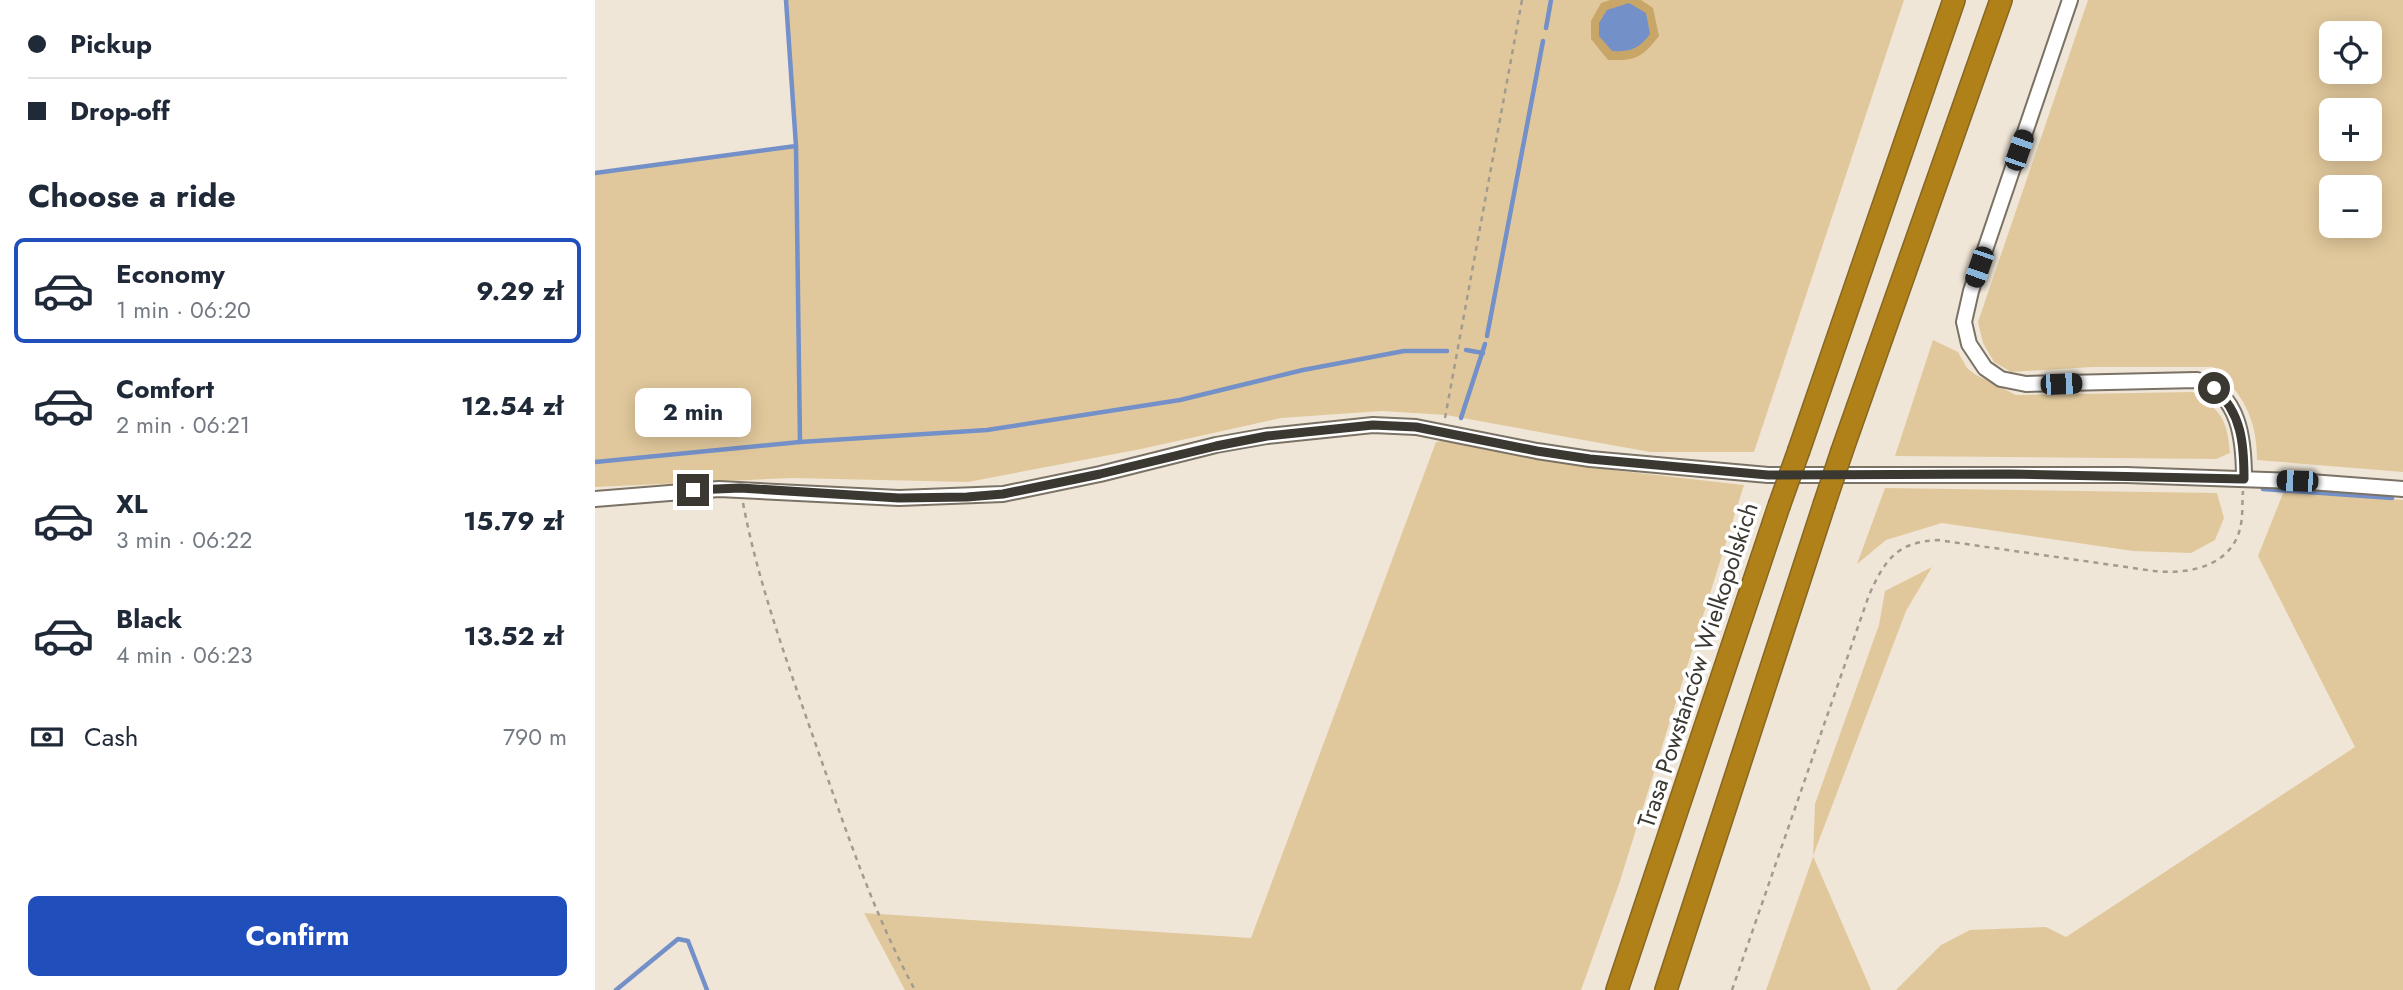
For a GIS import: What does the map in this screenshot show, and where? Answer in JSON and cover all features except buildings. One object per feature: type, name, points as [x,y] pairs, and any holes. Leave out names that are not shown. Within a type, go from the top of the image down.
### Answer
[{"type":"highway","name":"Trasa Powstańców Wielkopolskich","points":[[1617,990],[1779,506],[1954,0]]},
{"type":"highway","points":[[1666,990],[1842,451],[2001,0]]},
{"type":"street","points":[[2070,0],[1971,291],[1964,321],[1969,344],[1985,368],[2008,382],[2061,384],[2197,380],[2206,383],[2223,396],[2236,417],[2243,442],[2244,479]]},
{"type":"street","points":[[595,499],[641,493],[740,488],[899,498],[1003,494],[1267,436],[1373,425],[1443,431],[1590,459],[1768,475],[2012,474],[2244,479],[2361,484],[2403,489]]},
{"type":"path","points":[[1443,431],[1522,0]]},
{"type":"path","points":[[1732,990],[1869,595],[1883,565],[1892,554],[1914,543],[1938,540],[2154,571],[2187,572],[2211,564],[2222,557],[2237,537],[2241,526],[2244,479]]},
{"type":"path","points":[[740,488],[752,553],[774,625],[877,914],[915,990]]},
{"type":"shaded area","points":[[786,0],[1904,0],[1754,452],[1650,452],[1446,415],[1382,411],[1281,418],[1141,449],[968,482],[792,478],[595,487],[595,173],[796,146]]},
{"type":"shaded area","points":[[1610,0],[1641,0],[1653,8],[1659,36],[1643,54],[1632,59],[1608,60],[1591,39],[1591,21],[1601,3]]},
{"type":"shaded area","points":[[2088,0],[2403,0],[2403,472],[2257,460],[2254,432],[2246,408],[2233,387],[2213,367],[2092,367],[2011,372],[1994,362],[1983,343],[1978,322]]},
{"type":"shaded area","points":[[1933,340],[1958,352],[1967,368],[1976,375],[2016,395],[2193,392],[2221,416],[2227,431],[2230,453],[2216,459],[1895,456]]},
{"type":"shaded area","points":[[1448,440],[1577,466],[1744,485],[1619,884],[1581,990],[905,990],[864,913],[1251,938],[1436,442]]},
{"type":"shaded area","points":[[1885,488],[2217,493],[2224,518],[2215,540],[2191,553],[2133,551],[1942,523],[1886,540],[1857,564]]},
{"type":"shaded area","points":[[2284,491],[2403,500],[2403,990],[1896,990],[1941,945],[1970,930],[2046,927],[2066,937],[2355,747],[2258,556]]},
{"type":"shaded area","points":[[1932,567],[1906,611],[1813,856],[1815,804],[1879,625],[1885,591]]},
{"type":"shaded area","points":[[1813,856],[1871,990],[1766,990]]},
{"type":"water","points":[[1629,3],[1646,13],[1650,34],[1634,48],[1612,51],[1599,36],[1599,23],[1607,10]]},
{"type":"waterway","points":[[595,173],[796,146],[786,0]]},
{"type":"waterway","points":[[1546,28],[1551,0]]},
{"type":"waterway","points":[[1487,336],[1543,41]]},
{"type":"waterway","points":[[796,146],[800,442]]},
{"type":"waterway","points":[[1461,418],[1485,344]]},
{"type":"waterway","points":[[1466,350],[1483,353]]},
{"type":"waterway","points":[[595,462],[800,442],[987,430],[1180,400],[1303,370],[1404,351],[1447,351]]},
{"type":"waterway","points":[[2263,489],[2392,498]]},
{"type":"waterway","points":[[616,990],[678,939],[688,941],[707,990]]},
{"type":"route","points":[[693,490],[740,488],[899,498],[1003,494],[1267,436],[1373,425],[1443,431],[1590,459],[1768,475],[2010,474],[2244,479],[2243,442],[2236,417],[2231,406],[2214,388]]}]
